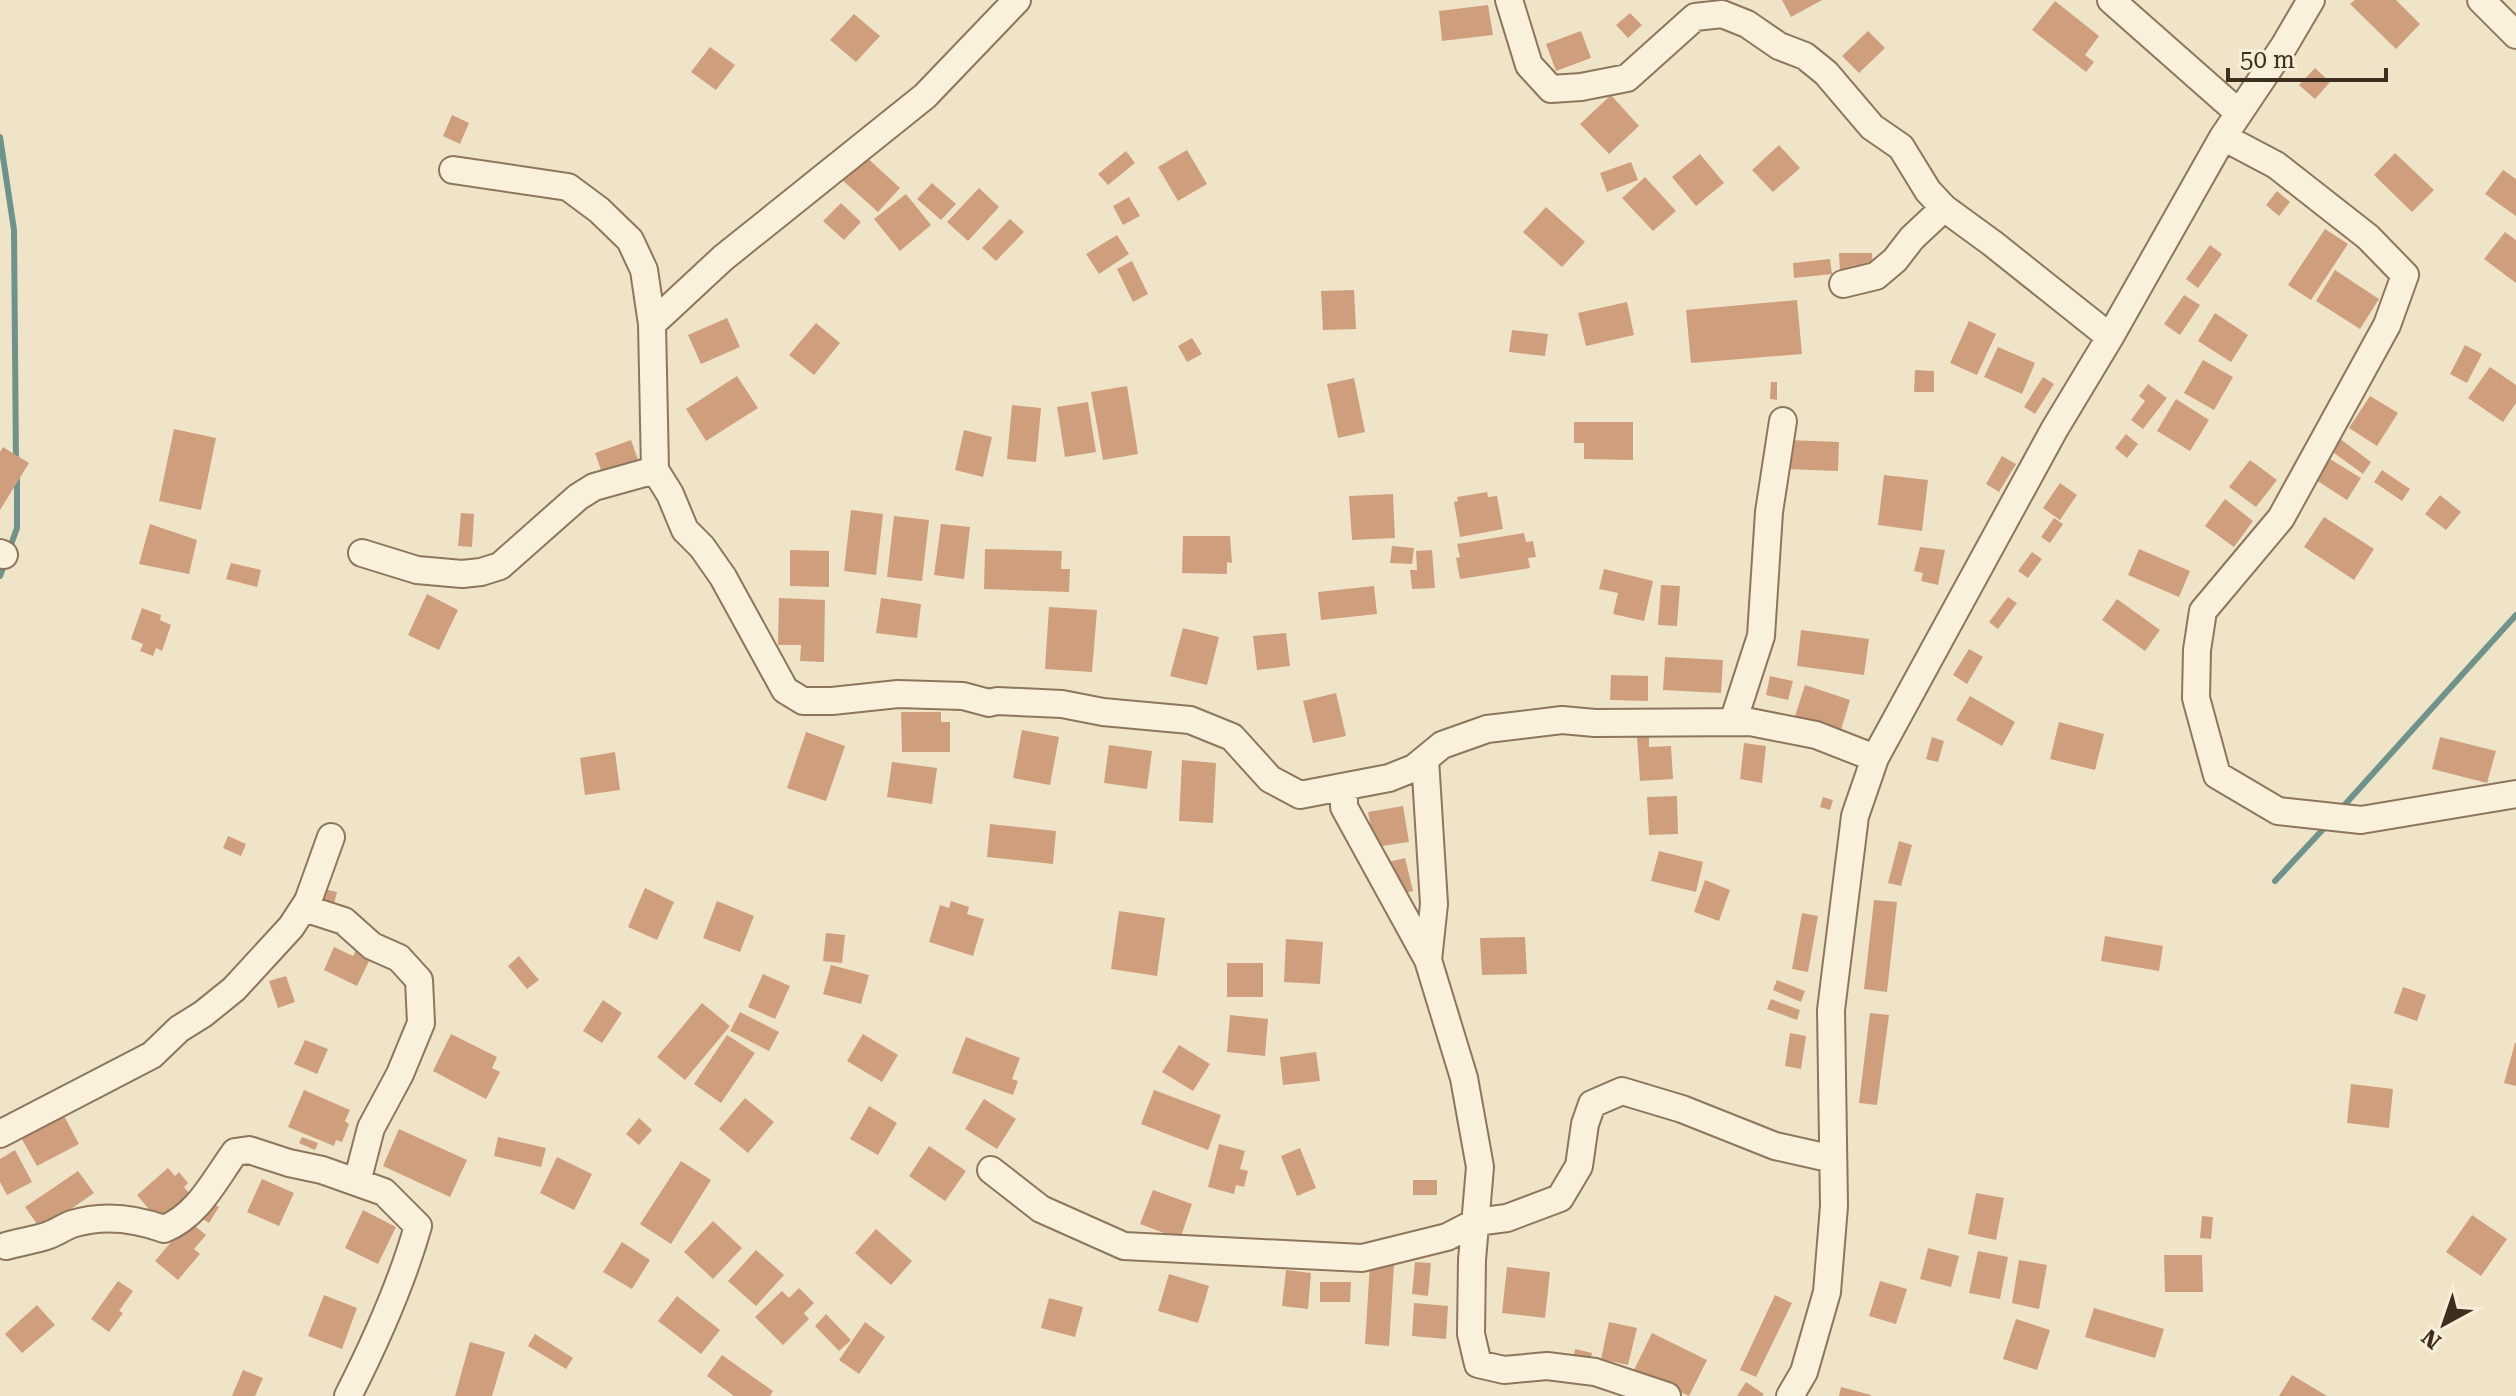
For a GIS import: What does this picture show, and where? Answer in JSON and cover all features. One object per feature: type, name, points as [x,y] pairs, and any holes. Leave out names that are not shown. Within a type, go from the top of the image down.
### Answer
[{"type":"street","points":[[652,324],[723,258],[925,96],[1017,0]]},
{"type":"street","points":[[1509,0],[1529,65],[1551,89],[1627,78],[1695,17],[1742,12],[1779,46],[1805,56],[1826,73],[1872,127],[1901,147],[1928,191],[1944,208],[2110,337]]},
{"type":"street","points":[[2111,0],[2239,113]]},
{"type":"street","points":[[1790,1396],[1804,1372],[1827,1292],[1834,1206],[1831,1010],[1855,816],[1875,758],[2054,430],[2223,137],[2311,0]]},
{"type":"street","points":[[2481,0],[2516,35]]},
{"type":"street","points":[[2223,137],[2276,165],[2368,237],[2405,275],[2387,325],[2281,518],[2203,611],[2197,650],[2196,698],[2217,775],[2278,811],[2361,820],[2516,794]]},
{"type":"street","points":[[453,170],[568,187],[599,210],[630,240],[644,270],[652,324],[655,470],[670,494],[685,530],[702,547],[723,577],[785,690],[803,701],[898,694],[963,696],[989,703],[1062,704],[1103,712],[1190,720],[1232,737],[1270,779],[1300,795],[1389,778],[1414,768],[1442,745],[1467,735],[1502,727],[1562,720],[1595,723],[1750,722],[1816,735],[1875,758]]},
{"type":"street","points":[[1843,284],[1876,276],[1944,208]]},
{"type":"street","points":[[1733,722],[1761,636],[1769,512],[1783,421]]},
{"type":"street","points":[[362,553],[417,570],[462,574],[481,572],[500,566],[578,497],[594,487],[655,470]]},
{"type":"street","points":[[1425,759],[1434,904],[1428,960]]},
{"type":"street","points":[[1344,787],[1344,807],[1428,960],[1464,1078],[1480,1167],[1472,1260],[1471,1334],[1478,1364],[1504,1370],[1547,1366],[1595,1372],[1667,1396]]},
{"type":"street","points":[[0,1134],[152,1055],[179,1029],[234,989],[291,927],[304,908],[331,837]]},
{"type":"street","points":[[304,908],[344,921],[372,946],[399,958],[419,980],[421,1023],[400,1074],[371,1128],[357,1182]]},
{"type":"street","points":[[991,1170],[1041,1209],[1124,1246],[1362,1258],[1447,1237],[1476,1222],[1507,1218],[1560,1198],[1579,1166],[1585,1124],[1592,1104],[1622,1091],[1682,1109],[1775,1146],[1833,1159]]},
{"type":"street","points":[[6,1246],[49,1235],[74,1223],[99,1218],[145,1222],[164,1229],[177,1224],[196,1207],[235,1152],[249,1150],[322,1170],[384,1192],[418,1226],[393,1301],[348,1396]]},
{"type":"building","points":[[1782,0],[1822,0],[1791,17]]},
{"type":"building","points":[[2355,0],[2396,0],[2420,24],[2396,49],[2350,4]]},
{"type":"building","points":[[2055,1],[2099,36],[2085,55],[2094,62],[2086,72],[2032,30]]},
{"type":"building","points":[[1488,5],[1493,35],[1442,41],[1439,11]]},
{"type":"building","points":[[1630,13],[1642,25],[1628,38],[1616,25]]},
{"type":"building","points":[[854,14],[880,36],[856,62],[830,40]]},
{"type":"building","points":[[1581,31],[1591,58],[1556,71],[1546,44]]},
{"type":"building","points":[[1868,31],[1885,48],[1859,73],[1842,56]]},
{"type":"building","points":[[710,47],[735,65],[716,90],[691,72]]},
{"type":"building","points":[[2315,68],[2330,82],[2315,99],[2299,85]]},
{"type":"building","points":[[1611,95],[1639,126],[1609,154],[1580,124]]},
{"type":"building","points":[[452,115],[469,123],[460,144],[443,136]]},
{"type":"building","points":[[1779,145],[1800,168],[1773,192],[1752,170]]},
{"type":"building","points":[[1187,150],[1207,184],[1178,201],[1158,167]]},
{"type":"building","points":[[1126,151],[1135,163],[1108,185],[1098,174]]},
{"type":"building","points":[[2395,153],[2434,190],[2412,212],[2374,175]]},
{"type":"building","points":[[863,154],[900,188],[878,212],[841,179]]},
{"type":"building","points":[[1700,154],[1724,183],[1696,206],[1672,177]]},
{"type":"building","points":[[1631,162],[1638,180],[1607,192],[1600,173]]},
{"type":"building","points":[[2503,170],[2516,179],[2516,216],[2485,194]]},
{"type":"building","points":[[1645,177],[1676,211],[1653,231],[1622,198]]},
{"type":"building","points":[[932,183],[956,204],[941,220],[917,199]]},
{"type":"building","points":[[979,188],[999,207],[968,241],[947,222]]},
{"type":"building","points":[[2277,191],[2290,202],[2279,216],[2266,205]]},
{"type":"building","points":[[906,194],[931,225],[900,251],[874,219]]},
{"type":"building","points":[[1129,197],[1140,216],[1123,225],[1113,206]]},
{"type":"building","points":[[841,203],[861,222],[844,240],[823,221]]},
{"type":"building","points":[[1546,207],[1585,242],[1562,267],[1523,232]]},
{"type":"building","points":[[1010,219],[1024,232],[996,261],[982,248]]},
{"type":"building","points":[[2325,229],[2348,244],[2311,300],[2288,285]]},
{"type":"building","points":[[2505,232],[2516,240],[2516,283],[2484,259]]},
{"type":"building","points":[[1117,235],[1129,254],[1099,274],[1086,254]]},
{"type":"building","points":[[2210,245],[2222,254],[2198,288],[2186,279]]},
{"type":"building","points":[[1839,253],[1872,253],[1873,271],[1840,272]]},
{"type":"building","points":[[1830,259],[1832,274],[1794,278],[1793,263]]},
{"type":"building","points":[[1132,261],[1148,294],[1133,302],[1117,269]]},
{"type":"building","points":[[2335,270],[2379,299],[2360,329],[2316,301]]},
{"type":"building","points":[[1354,290],[1356,329],[1323,330],[1321,291]]},
{"type":"building","points":[[2184,295],[2200,305],[2180,335],[2164,324]]},
{"type":"building","points":[[1797,300],[1802,354],[1691,363],[1686,310]]},
{"type":"building","points":[[1627,302],[1634,335],[1586,346],[1578,313]]},
{"type":"building","points":[[2215,313],[2248,335],[2231,362],[2198,341]]},
{"type":"building","points":[[727,318],[740,347],[701,364],[688,335]]},
{"type":"building","points":[[1969,321],[1996,334],[1977,375],[1950,363]]},
{"type":"building","points":[[816,323],[840,343],[814,375],[789,355]]},
{"type":"building","points":[[1512,330],[1548,334],[1545,356],[1509,352]]},
{"type":"building","points":[[1192,338],[1202,354],[1187,362],[1178,346]]},
{"type":"building","points":[[2465,345],[2482,354],[2467,383],[2450,374]]},
{"type":"building","points":[[1998,347],[2035,363],[2022,394],[1984,377]]},
{"type":"building","points":[[2203,360],[2233,377],[2214,410],[2184,393]]},
{"type":"building","points":[[2490,367],[2516,385],[2516,403],[2503,422],[2468,398]]},
{"type":"building","points":[[1915,370],[1934,371],[1934,392],[1914,392]]},
{"type":"building","points":[[737,376],[758,408],[706,441],[686,409]]},
{"type":"building","points":[[2043,377],[2054,384],[2035,414],[2024,407]]},
{"type":"building","points":[[1354,378],[1365,432],[1338,438],[1327,384]]},
{"type":"building","points":[[1771,382],[1777,382],[1777,400],[1770,399]]},
{"type":"building","points":[[2148,384],[2167,398],[2143,429],[2131,420],[2145,401],[2139,396]]},
{"type":"building","points":[[1127,386],[1138,454],[1103,460],[1091,392]]},
{"type":"building","points":[[2370,396],[2398,413],[2377,446],[2349,428]]},
{"type":"building","points":[[2176,399],[2209,420],[2190,451],[2157,431]]},
{"type":"building","points":[[1088,402],[1096,452],[1065,457],[1057,407]]},
{"type":"building","points":[[1012,405],[1041,408],[1036,462],[1007,459]]},
{"type":"building","points":[[1574,422],[1633,422],[1633,460],[1584,459],[1584,443],[1574,443]]},
{"type":"building","points":[[174,429],[216,438],[201,510],[159,501]]},
{"type":"building","points":[[964,430],[992,437],[983,477],[955,470]]},
{"type":"building","points":[[2126,434],[2138,444],[2127,458],[2115,448]]},
{"type":"building","points":[[2339,438],[2371,462],[2363,474],[2330,450]]},
{"type":"building","points":[[631,440],[641,468],[605,481],[595,453]]},
{"type":"building","points":[[1788,440],[1839,442],[1838,471],[1787,469]]},
{"type":"building","points":[[3,447],[29,463],[0,510],[0,452]]},
{"type":"building","points":[[2002,456],[2016,464],[1999,492],[1986,484]]},
{"type":"building","points":[[2330,459],[2361,478],[2347,500],[2316,480]]},
{"type":"building","points":[[2250,460],[2277,480],[2256,507],[2229,487]]},
{"type":"building","points":[[2382,470],[2410,489],[2402,501],[2374,482]]},
{"type":"building","points":[[1884,475],[1928,480],[1922,531],[1878,525]]},
{"type":"building","points":[[2060,483],[2077,495],[2060,520],[2043,508]]},
{"type":"building","points":[[1487,492],[1488,497],[1497,496],[1503,529],[1460,537],[1454,502],[1458,501],[1457,497]]},
{"type":"building","points":[[1393,494],[1395,538],[1352,540],[1349,496]]},
{"type":"building","points":[[2440,495],[2461,512],[2446,530],[2425,514]]},
{"type":"building","points":[[2225,499],[2253,521],[2234,547],[2205,526]]},
{"type":"building","points":[[851,510],[883,514],[876,575],[844,571]]},
{"type":"building","points":[[461,513],[474,514],[472,547],[458,546]]},
{"type":"building","points":[[894,516],[929,520],[922,581],[887,577]]},
{"type":"building","points":[[2324,517],[2374,549],[2354,580],[2304,547]]},
{"type":"building","points":[[2054,518],[2063,524],[2050,543],[2041,537]]},
{"type":"building","points":[[150,524],[197,540],[189,574],[139,564]]},
{"type":"building","points":[[941,524],[970,527],[964,579],[934,575]]},
{"type":"building","points":[[1524,533],[1526,542],[1533,541],[1536,557],[1528,558],[1530,568],[1460,579],[1457,544]]},
{"type":"building","points":[[1183,536],[1230,536],[1232,563],[1227,562],[1227,574],[1182,573]]},
{"type":"building","points":[[1392,546],[1414,548],[1412,564],[1390,563]]},
{"type":"building","points":[[1920,547],[1945,550],[1938,585],[1921,581],[1923,573],[1914,571]]},
{"type":"building","points":[[985,549],[1062,551],[1061,569],[1070,569],[1069,592],[984,589]]},
{"type":"building","points":[[2139,549],[2190,571],[2179,597],[2128,575]]},
{"type":"building","points":[[790,550],[829,551],[829,587],[790,586]]},
{"type":"building","points":[[1432,550],[1435,588],[1412,589],[1410,570],[1417,570],[1416,551]]},
{"type":"building","points":[[2032,552],[2042,559],[2028,578],[2018,571]]},
{"type":"building","points":[[231,563],[261,570],[257,587],[226,579]]},
{"type":"building","points":[[1604,569],[1653,581],[1644,621],[1613,614],[1618,593],[1599,589]]},
{"type":"building","points":[[1661,585],[1680,586],[1677,626],[1658,625]]},
{"type":"building","points":[[1374,586],[1377,614],[1321,620],[1318,592]]},
{"type":"building","points":[[427,594],[458,610],[439,650],[408,635]]},
{"type":"building","points":[[2008,597],[2017,603],[1998,629],[1989,622]]},
{"type":"building","points":[[779,598],[825,600],[824,662],[800,661],[801,645],[778,645]]},
{"type":"building","points":[[881,598],[921,604],[917,638],[876,633]]},
{"type":"building","points":[[2117,599],[2160,630],[2145,651],[2102,620]]},
{"type":"building","points":[[1049,607],[1097,610],[1092,672],[1045,669]]},
{"type":"building","points":[[142,608],[161,615],[160,620],[171,625],[162,651],[156,648],[153,656],[140,651],[143,644],[131,639]]},
{"type":"building","points":[[1183,628],[1219,637],[1207,685],[1170,676]]},
{"type":"building","points":[[1801,630],[1869,639],[1864,675],[1797,666]]},
{"type":"building","points":[[1286,633],[1290,666],[1257,670],[1253,636]]},
{"type":"building","points":[[1969,649],[1983,657],[1967,684],[1953,675]]},
{"type":"building","points":[[1665,657],[1723,660],[1721,693],[1663,690]]},
{"type":"building","points":[[1611,675],[1648,676],[1648,701],[1610,700]]},
{"type":"building","points":[[1770,676],[1793,681],[1788,700],[1766,695]]},
{"type":"building","points":[[1805,685],[1850,700],[1841,730],[1795,716]]},
{"type":"building","points":[[1336,693],[1346,736],[1313,743],[1303,701]]},
{"type":"building","points":[[1970,696],[2015,722],[2002,746],[1956,720]]},
{"type":"building","points":[[901,712],[941,712],[941,722],[950,722],[950,752],[902,752]]},
{"type":"building","points":[[2059,722],[2104,734],[2095,770],[2050,759]]},
{"type":"building","points":[[1022,730],[1059,737],[1050,785],[1013,778]]},
{"type":"building","points":[[806,732],[845,746],[826,801],[787,788]]},
{"type":"building","points":[[1649,736],[1649,747],[1671,746],[1673,779],[1640,781],[1637,737]]},
{"type":"building","points":[[1932,737],[1944,741],[1938,762],[1926,759]]},
{"type":"building","points":[[2440,737],[2496,751],[2487,783],[2432,769]]},
{"type":"building","points":[[1744,743],[1766,746],[1762,783],[1740,779]]},
{"type":"building","points":[[1109,745],[1152,751],[1147,789],[1104,783]]},
{"type":"building","points":[[615,752],[620,790],[585,795],[580,758]]},
{"type":"building","points":[[1182,760],[1216,763],[1213,823],[1179,821]]},
{"type":"building","points":[[892,762],[937,768],[932,804],[887,797]]},
{"type":"building","points":[[1677,796],[1678,834],[1649,835],[1647,797]]},
{"type":"building","points":[[1823,797],[1833,800],[1830,810],[1820,807]]},
{"type":"building","points":[[1403,806],[1409,842],[1375,847],[1368,812]]},
{"type":"building","points":[[990,824],[1056,831],[1053,864],[987,857]]},
{"type":"building","points":[[228,836],[246,844],[241,856],[223,848]]},
{"type":"building","points":[[1899,841],[1912,845],[1901,886],[1888,883]]},
{"type":"building","points":[[1659,851],[1703,862],[1696,892],[1651,881]]},
{"type":"building","points":[[1405,858],[1413,891],[1392,896],[1384,863]]},
{"type":"building","points":[[1705,880],[1730,890],[1719,921],[1694,912]]},
{"type":"building","points":[[645,888],[674,902],[657,940],[628,927]]},
{"type":"building","points":[[324,889],[337,892],[334,904],[321,901]]},
{"type":"building","points":[[1874,900],[1897,902],[1887,992],[1864,989]]},
{"type":"building","points":[[717,901],[754,916],[740,952],[703,938]]},
{"type":"building","points":[[951,901],[969,907],[967,914],[984,919],[973,956],[929,942],[940,905],[949,908]]},
{"type":"building","points":[[1119,911],[1165,918],[1157,976],[1111,969]]},
{"type":"building","points":[[1802,913],[1818,916],[1808,972],[1792,969]]},
{"type":"building","points":[[826,933],[845,935],[842,963],[823,961]]},
{"type":"building","points":[[2105,936],[2163,946],[2159,971],[2101,961]]},
{"type":"building","points":[[1525,937],[1527,974],[1482,975],[1480,938]]},
{"type":"building","points":[[1286,939],[1323,942],[1320,984],[1284,982]]},
{"type":"building","points":[[334,947],[353,956],[356,950],[371,957],[357,986],[324,970]]},
{"type":"building","points":[[519,956],[539,980],[527,989],[508,966]]},
{"type":"building","points":[[1227,963],[1263,963],[1263,997],[1227,997]]},
{"type":"building","points":[[831,965],[869,975],[861,1004],[823,994]]},
{"type":"building","points":[[763,974],[790,986],[775,1019],[748,1007]]},
{"type":"building","points":[[286,976],[295,1002],[278,1008],[269,981]]},
{"type":"building","points":[[1777,980],[1805,991],[1801,1002],[1773,990]]},
{"type":"building","points":[[2403,987],[2426,995],[2417,1021],[2394,1013]]},
{"type":"building","points":[[1771,999],[1800,1010],[1797,1020],[1767,1009]]},
{"type":"building","points":[[603,1000],[622,1013],[602,1043],[583,1031]]},
{"type":"building","points":[[702,1003],[730,1026],[685,1080],[657,1057]]},
{"type":"building","points":[[740,1012],[779,1032],[769,1051],[730,1031]]},
{"type":"building","points":[[1870,1013],[1889,1015],[1877,1105],[1859,1103]]},
{"type":"building","points":[[1230,1015],[1268,1019],[1265,1056],[1227,1052]]},
{"type":"building","points":[[1790,1033],[1806,1036],[1801,1069],[1785,1066]]},
{"type":"building","points":[[451,1034],[497,1057],[492,1068],[500,1072],[486,1099],[433,1071]]},
{"type":"building","points":[[863,1034],[898,1055],[882,1082],[847,1061]]},
{"type":"building","points":[[727,1035],[755,1053],[721,1103],[694,1084]]},
{"type":"building","points":[[966,1037],[1020,1058],[1012,1079],[1018,1081],[1013,1095],[952,1073]]},
{"type":"building","points":[[305,1040],[328,1049],[317,1074],[294,1064]]},
{"type":"building","points":[[2516,1043],[2516,1086],[2504,1083]]},
{"type":"building","points":[[1179,1045],[1210,1064],[1193,1091],[1162,1072]]},
{"type":"building","points":[[1316,1052],[1320,1081],[1283,1085],[1280,1057]]},
{"type":"building","points":[[2351,1084],[2393,1089],[2389,1128],[2347,1123]]},
{"type":"building","points":[[304,1090],[350,1110],[345,1121],[349,1124],[342,1142],[336,1140],[334,1146],[288,1127]]},
{"type":"building","points":[[1154,1090],[1221,1115],[1208,1150],[1141,1124]]},
{"type":"building","points":[[745,1098],[774,1122],[748,1153],[719,1129]]},
{"type":"building","points":[[984,1099],[1016,1119],[997,1149],[965,1129]]},
{"type":"building","points":[[869,1106],[897,1123],[878,1155],[850,1139]]},
{"type":"building","points":[[62,1112],[79,1144],[37,1166],[19,1134]]},
{"type":"building","points":[[639,1118],[652,1130],[639,1145],[626,1134]]},
{"type":"building","points":[[399,1129],[467,1160],[450,1197],[383,1166]]},
{"type":"building","points":[[302,1137],[318,1143],[315,1150],[299,1143]]},
{"type":"building","points":[[498,1137],[546,1148],[541,1167],[494,1156]]},
{"type":"building","points":[[1219,1144],[1245,1151],[1240,1169],[1248,1171],[1244,1187],[1236,1185],[1234,1194],[1208,1187]]},
{"type":"building","points":[[929,1146],[966,1171],[945,1201],[909,1176]]},
{"type":"building","points":[[1300,1148],[1316,1188],[1297,1196],[1281,1156]]},
{"type":"building","points":[[15,1150],[32,1182],[7,1195],[0,1182],[0,1159]]},
{"type":"building","points":[[557,1157],[592,1174],[574,1210],[540,1193]]},
{"type":"building","points":[[681,1161],[711,1180],[671,1244],[640,1224]]},
{"type":"building","points":[[168,1168],[175,1176],[179,1172],[188,1183],[184,1187],[195,1200],[164,1227],[137,1195]]},
{"type":"building","points":[[78,1171],[94,1193],[41,1230],[25,1207]]},
{"type":"building","points":[[262,1179],[294,1193],[279,1226],[247,1212]]},
{"type":"building","points":[[1413,1180],[1437,1180],[1437,1195],[1413,1195]]},
{"type":"building","points":[[1153,1190],[1192,1204],[1180,1239],[1140,1224]]},
{"type":"building","points":[[1976,1193],[2004,1198],[1996,1240],[1968,1234]]},
{"type":"building","points":[[208,1200],[219,1207],[209,1223],[198,1216]]},
{"type":"building","points":[[363,1210],[396,1227],[378,1264],[345,1248]]},
{"type":"building","points":[[2472,1215],[2507,1239],[2481,1276],[2446,1252]]},
{"type":"building","points":[[2202,1216],[2213,1217],[2211,1239],[2200,1238]]},
{"type":"building","points":[[189,1221],[206,1235],[194,1249],[200,1254],[178,1280],[155,1261]]},
{"type":"building","points":[[713,1221],[742,1248],[713,1279],[684,1252]]},
{"type":"building","points":[[876,1229],[912,1261],[891,1285],[855,1253]]},
{"type":"building","points":[[622,1242],[650,1260],[632,1289],[603,1272]]},
{"type":"building","points":[[1928,1248],[1959,1256],[1951,1287],[1920,1279]]},
{"type":"building","points":[[756,1250],[784,1275],[756,1306],[728,1281]]},
{"type":"building","points":[[1978,1251],[2008,1257],[2000,1299],[1969,1293]]},
{"type":"building","points":[[2164,1255],[2202,1255],[2203,1292],[2165,1292]]},
{"type":"building","points":[[2019,1260],[2047,1265],[2039,1309],[2012,1303]]},
{"type":"building","points":[[1415,1262],[1431,1263],[1428,1296],[1412,1294]]},
{"type":"building","points":[[1370,1263],[1394,1265],[1389,1346],[1365,1344]]},
{"type":"building","points":[[1507,1267],[1550,1272],[1545,1318],[1502,1313]]},
{"type":"building","points":[[1286,1270],[1311,1273],[1308,1309],[1282,1306]]},
{"type":"building","points":[[1169,1274],[1209,1286],[1198,1323],[1158,1311]]},
{"type":"building","points":[[118,1281],[133,1291],[119,1311],[123,1313],[109,1332],[91,1319]]},
{"type":"building","points":[[1880,1281],[1907,1289],[1896,1324],[1869,1316]]},
{"type":"building","points":[[1320,1282],[1351,1282],[1350,1302],[1320,1302]]},
{"type":"building","points":[[799,1288],[814,1303],[804,1313],[809,1319],[783,1345],[755,1317],[782,1291],[789,1298]]},
{"type":"building","points":[[324,1295],[357,1308],[342,1349],[308,1336]]},
{"type":"building","points":[[1775,1295],[1792,1303],[1756,1377],[1740,1370]]},
{"type":"building","points":[[677,1296],[720,1330],[701,1354],[658,1321]]},
{"type":"building","points":[[1049,1298],[1083,1307],[1075,1337],[1041,1328]]},
{"type":"building","points":[[1414,1303],[1448,1306],[1446,1339],[1412,1336]]},
{"type":"building","points":[[37,1305],[55,1325],[22,1353],[5,1334]]},
{"type":"building","points":[[2094,1308],[2164,1329],[2155,1358],[2085,1337]]},
{"type":"building","points":[[826,1314],[851,1340],[839,1351],[815,1326]]},
{"type":"building","points":[[2016,1319],[2050,1330],[2037,1370],[2003,1359]]},
{"type":"building","points":[[865,1322],[885,1337],[859,1374],[839,1360]]},
{"type":"building","points":[[1609,1322],[1637,1328],[1628,1365],[1601,1359]]},
{"type":"building","points":[[1652,1333],[1707,1360],[1689,1396],[1634,1370]]},
{"type":"building","points":[[535,1334],[573,1358],[566,1369],[528,1346]]},
{"type":"building","points":[[470,1342],[505,1352],[492,1396],[455,1396]]},
{"type":"building","points":[[1575,1349],[1592,1353],[1589,1364],[1573,1360]]},
{"type":"building","points":[[722,1355],[773,1391],[770,1396],[734,1396],[707,1376]]},
{"type":"building","points":[[243,1370],[263,1378],[255,1396],[232,1396]]},
{"type":"building","points":[[2292,1375],[2327,1396],[2279,1396]]},
{"type":"building","points":[[1746,1382],[1764,1394],[1737,1396]]},
{"type":"building","points":[[1841,1387],[1871,1395],[1871,1396],[1839,1396]]},
{"type":"waterway","points":[[0,137],[14,230],[16,463]]},
{"type":"waterway","points":[[9,550],[17,528],[17,478]]},
{"type":"waterway","points":[[0,576],[6,560]]},
{"type":"waterway","points":[[2340,810],[2516,615]]},
{"type":"waterway","points":[[2275,881],[2327,825]]}]
